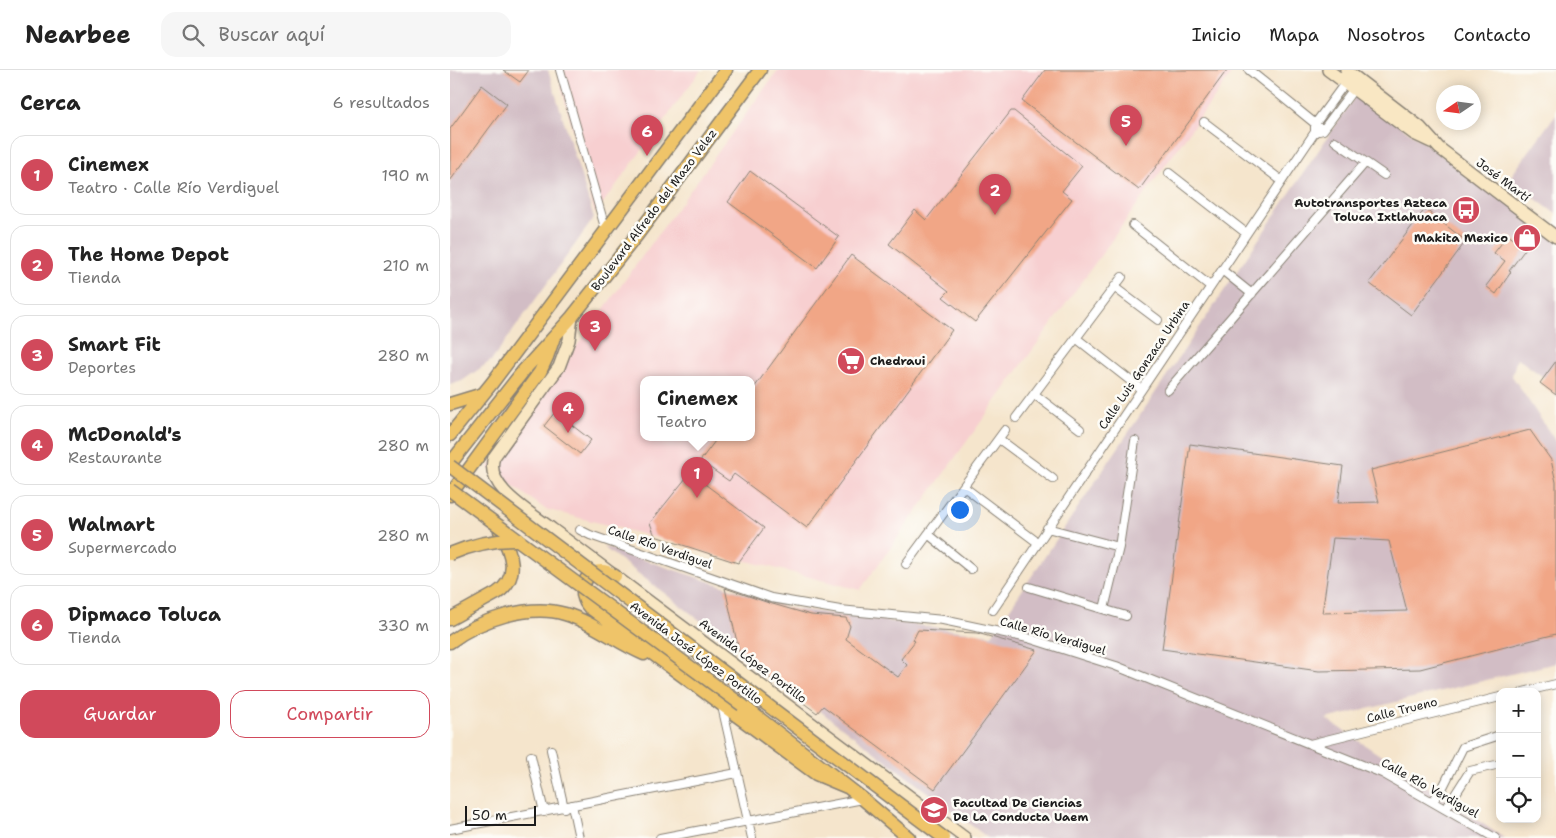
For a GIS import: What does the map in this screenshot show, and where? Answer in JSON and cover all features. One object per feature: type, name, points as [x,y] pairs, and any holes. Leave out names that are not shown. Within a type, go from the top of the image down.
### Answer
[{"type":"main road","name":"Boulevard Alfredo del Mazo Velez","points":[[450,435],[455,424],[483,394],[726,70]]},
{"type":"main road","name":"Boulevard Alfredo del Mazo Velez","points":[[450,465],[518,377],[572,317],[637,235],[760,70]]},
{"type":"main road","points":[[450,495],[540,372],[548,358],[554,336]]},
{"type":"main road","points":[[450,404],[483,394]]},
{"type":"main road","name":"Avenida José López Portillo","points":[[450,465],[944,838]]},
{"type":"main road","name":"Avenida José López Portillo","points":[[450,490],[742,705],[863,799],[909,838]]},
{"type":"main road","points":[[450,619],[501,591],[510,578],[512,567],[509,549],[496,524]]},
{"type":"main road","points":[[450,554],[478,544],[510,540],[533,543],[570,557]]},
{"type":"main road","points":[[615,576],[606,571],[599,570],[593,573],[582,586],[581,594],[584,602],[658,659],[816,774],[847,787]]},
{"type":"main road","points":[[450,642],[478,626],[504,616],[526,611],[553,612],[577,619],[633,649],[658,659]]},
{"type":"street","points":[[560,70],[606,231]]},
{"type":"street","points":[[1249,70],[1315,124],[1319,131]]},
{"type":"street","name":"José Martí","points":[[1328,70],[1351,79],[1414,134],[1434,144],[1556,236]]},
{"type":"street","points":[[1315,124],[1351,79]]},
{"type":"street","name":"Calle Luis Gonzaca Urbina","points":[[993,610],[1246,233],[1319,131],[1351,79]]},
{"type":"street","points":[[1204,122],[1282,181]]},
{"type":"street","points":[[1335,141],[1384,175]]},
{"type":"street","points":[[1168,390],[1366,163]]},
{"type":"street","points":[[1169,172],[1246,233]]},
{"type":"street","points":[[1133,225],[1210,286]]},
{"type":"street","points":[[1222,270],[1252,294]]},
{"type":"street","points":[[1016,418],[1122,277]]},
{"type":"street","points":[[1114,287],[1158,320]]},
{"type":"street","name":"Avenida López Portillo","points":[[572,317],[569,340],[559,367],[497,452],[492,462],[493,474],[498,485],[523,507],[965,838]]},
{"type":"street","points":[[1076,338],[1141,389]]},
{"type":"street","points":[[1034,394],[1080,429]]},
{"type":"street","points":[[906,564],[1005,430]]},
{"type":"street","points":[[999,439],[1053,480]]},
{"type":"street","points":[[1104,609],[1118,547],[1135,441]]},
{"type":"street","points":[[964,487],[1037,542]]},
{"type":"street","points":[[1047,528],[1118,547]]},
{"type":"street","name":"Calle Río Verdiguel","points":[[580,530],[771,598],[840,610],[942,620],[1028,638],[1116,666],[1382,773],[1495,838]]},
{"type":"street","points":[[928,534],[971,569]]},
{"type":"street","points":[[1029,587],[1126,616]]},
{"type":"street","points":[[1540,688],[1556,684]]},
{"type":"street","name":"Calle Trueno","points":[[1310,744],[1496,698]]},
{"type":"street","points":[[722,705],[752,838]]},
{"type":"street","points":[[1433,801],[1442,789],[1463,747],[1496,736]]},
{"type":"street","points":[[551,750],[564,808]]},
{"type":"street","points":[[531,756],[544,812]]},
{"type":"street","points":[[1446,809],[1470,771],[1496,765]]},
{"type":"street","points":[[450,829],[737,773]]},
{"type":"street","points":[[660,838],[863,799]]},
{"type":"street","points":[[572,805],[580,838]]},
{"type":"shaded area","points":[[450,70],[548,70],[594,218],[492,360],[462,381],[450,385]]},
{"type":"shaded area","points":[[557,70],[701,70],[595,214]]},
{"type":"shaded area","points":[[778,70],[1234,70],[860,590],[545,509],[488,468]]},
{"type":"shaded area","points":[[1356,95],[1493,191],[1556,239],[1556,386],[1517,358],[1512,376],[1556,442],[1556,663],[1326,719],[1504,838],[988,838],[602,546],[789,608],[992,635]]},
{"type":"shaded area","points":[[1556,114],[1556,214],[1509,179]]},
{"type":"building","points":[[503,70],[529,70],[520,82]]},
{"type":"building","points":[[1045,70],[1227,70],[1139,190],[1022,101]]},
{"type":"building","points":[[482,85],[507,104],[450,181],[450,129]]},
{"type":"building","points":[[1011,111],[1014,111],[1082,166],[1062,191],[1072,199],[975,322],[943,297],[949,291],[889,244],[915,210],[926,220]]},
{"type":"building","points":[[750,171],[839,237],[817,268],[728,202]]},
{"type":"building","points":[[1425,209],[1466,241],[1411,315],[1369,283]]},
{"type":"building","points":[[1508,235],[1526,248],[1509,271],[1511,272],[1496,294],[1486,286],[1505,261],[1494,253]]},
{"type":"building","name":"Chedraui","points":[[851,255],[952,330],[807,528],[734,474],[729,481],[700,461],[715,441],[755,441],[755,387]]},
{"type":"building","points":[[1556,361],[1556,395],[1540,383]]},
{"type":"building","points":[[555,412],[591,440],[580,454],[544,426]]},
{"type":"building","points":[[1530,430],[1551,460],[1556,482],[1556,634],[1420,669],[1319,671],[1162,649],[1190,444],[1343,466],[1338,503],[1379,502],[1371,470]],"holes":[[[1333,538],[1389,541],[1407,611],[1322,613]]]},
{"type":"building","points":[[690,473],[764,528],[738,563],[655,536],[650,523]]},
{"type":"building","points":[[725,588],[811,615],[846,618],[850,626],[846,639],[898,677],[907,665],[901,659],[915,641],[913,640],[918,630],[977,633],[1037,650],[935,789],[823,706],[817,713],[740,656]]},
{"type":"place","name":"Walmart","points":[[1126,146]]},
{"type":"place","name":"Dipmaco Toluca","points":[[647,156]]},
{"type":"place","name":"Autotransportes Azteca Toluca Ixtlahuaca","points":[[1466,210]]},
{"type":"place","name":"The Home Depot","points":[[995,215]]},
{"type":"place","name":"Makita Mexico","points":[[1527,238]]},
{"type":"place","name":"Smart Fit","points":[[595,351]]},
{"type":"place","name":"Chedraui","points":[[851,361]]},
{"type":"place","name":"McDonald's","points":[[568,433]]},
{"type":"place","name":"Cinemex","points":[[697,498]]},
{"type":"place","name":"Facultad De Ciencias De La Conducta Uaem","points":[[934,810]]}]
